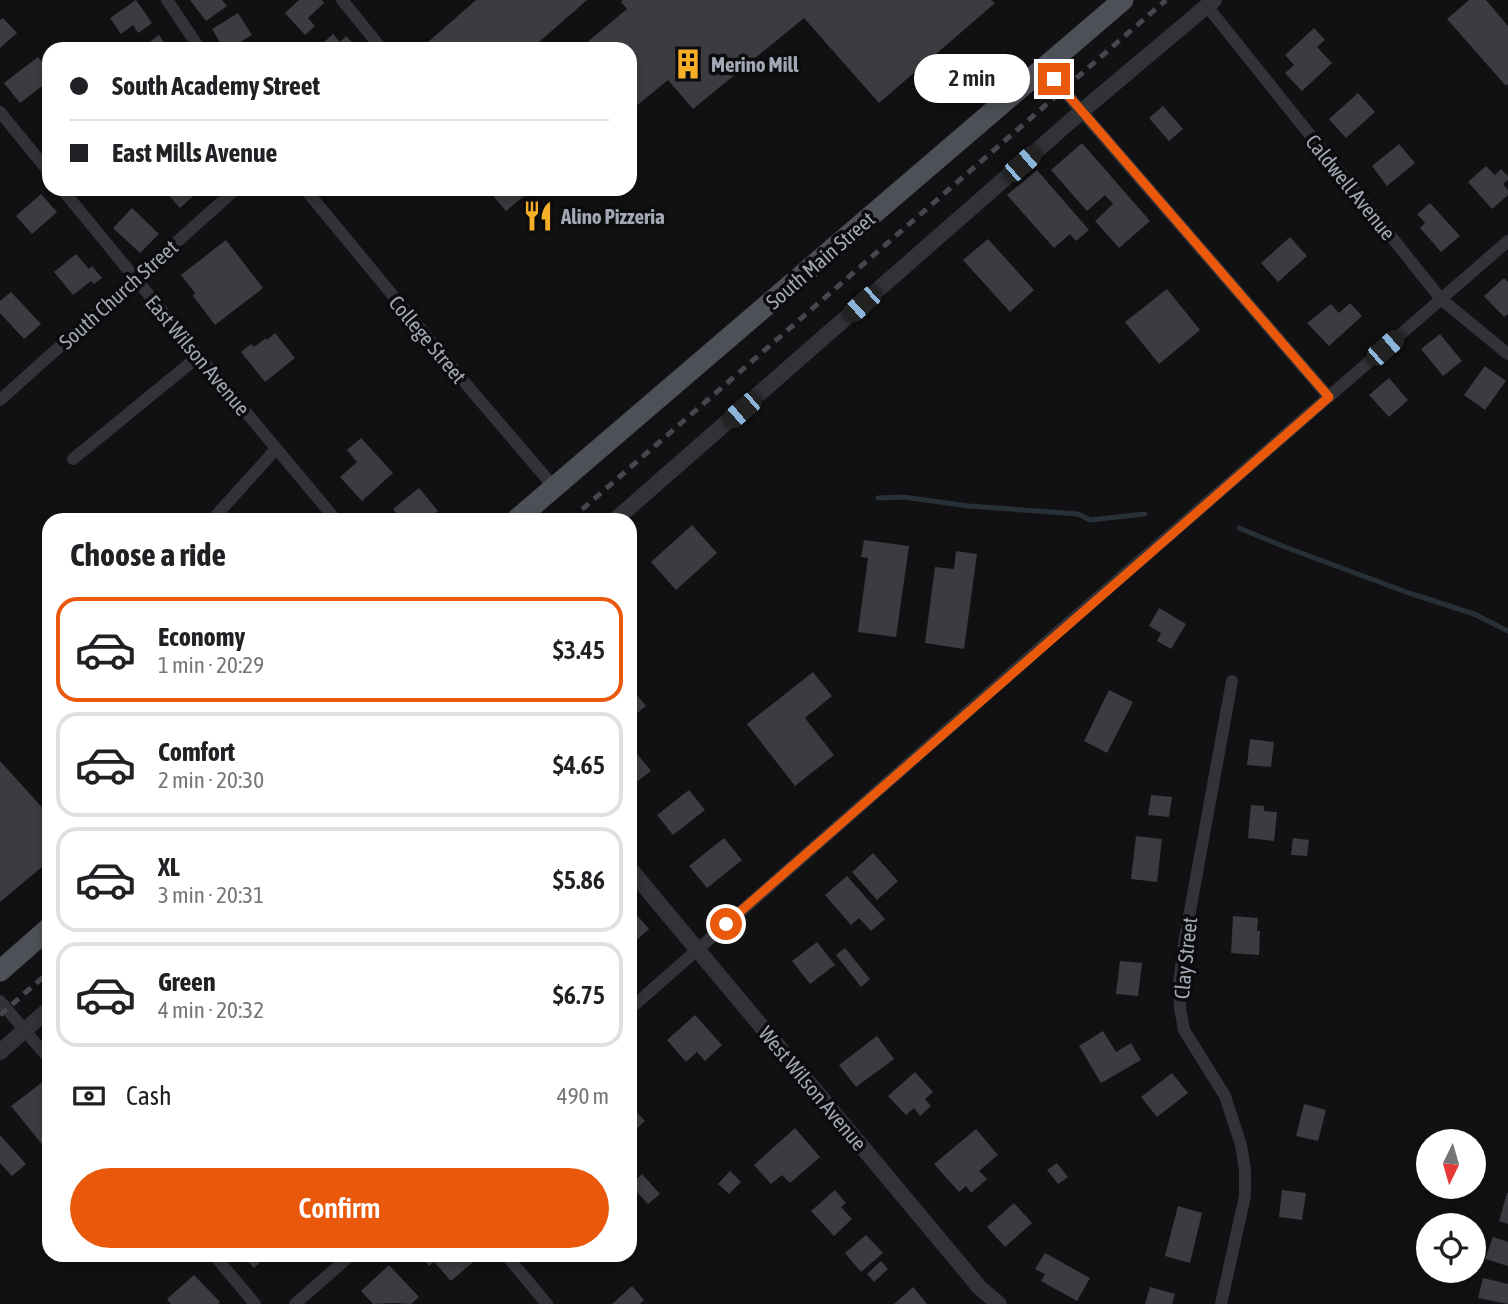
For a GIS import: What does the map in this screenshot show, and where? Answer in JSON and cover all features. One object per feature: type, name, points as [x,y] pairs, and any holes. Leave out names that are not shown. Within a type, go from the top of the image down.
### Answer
[{"type":"main road","name":"South Main Street","points":[[524,513],[1123,0]]},
{"type":"main road","points":[[0,971],[42,934]]},
{"type":"street","points":[[167,0],[195,42]]},
{"type":"street","points":[[342,0],[376,42]]},
{"type":"street","points":[[623,513],[1082,111],[1210,3]]},
{"type":"street","name":"Caldwell Avenue","points":[[1210,3],[1441,299],[1508,354]]},
{"type":"street","points":[[1044,68],[1329,397]]},
{"type":"street","points":[[0,112],[42,163]]},
{"type":"street","name":"East Wilson Avenue","points":[[68,196],[330,513]]},
{"type":"street","name":"South Church Street","points":[[0,400],[228,196]]},
{"type":"street","name":"College Street","points":[[310,196],[554,487]]},
{"type":"street","points":[[637,1003],[1508,241]]},
{"type":"street","points":[[74,459],[199,356]]},
{"type":"street","points":[[218,513],[276,449]]},
{"type":"street","name":"Clay Street","points":[[1221,1304],[1245,1196],[1245,1170],[1241,1145],[1225,1096],[1184,1030],[1180,984],[1184,944],[1232,681]]},
{"type":"street","name":"West Wilson Avenue","points":[[637,877],[980,1288],[999,1304]]},
{"type":"street","points":[[0,1001],[42,1051]]},
{"type":"street","points":[[0,1052],[42,1015]]},
{"type":"street","points":[[220,1262],[255,1304]]},
{"type":"street","points":[[295,1304],[343,1262]]},
{"type":"street","points":[[512,1262],[547,1304]]},
{"type":"building","points":[[136,0],[152,23],[138,33],[133,25],[121,34],[110,18]]},
{"type":"building","points":[[190,0],[222,0],[227,6],[206,21]]},
{"type":"building","points":[[299,0],[322,0],[324,3],[308,18],[315,26],[305,35],[285,13]]},
{"type":"building","points":[[476,0],[587,0],[539,42],[428,42]]},
{"type":"building","name":"Merino Mill","points":[[991,0],[995,3],[879,103],[804,18],[693,109],[668,80],[637,105],[637,42],[587,42],[627,9],[621,2]]},
{"type":"building","points":[[1469,0],[1486,0],[1508,26],[1506,86],[1447,19]]},
{"type":"building","points":[[238,13],[252,35],[240,42],[220,42],[212,29]]},
{"type":"building","points":[[3,18],[17,33],[0,48],[0,20]]},
{"type":"building","points":[[1314,28],[1325,40],[1317,47],[1332,63],[1302,91],[1285,73],[1294,65],[1285,55]]},
{"type":"building","points":[[333,34],[340,42],[324,42]]},
{"type":"building","points":[[159,35],[164,42],[150,42]]},
{"type":"building","points":[[346,36],[352,42],[340,42]]},
{"type":"building","points":[[38,57],[42,62],[42,86],[20,103],[4,83]]},
{"type":"building","points":[[1358,93],[1375,112],[1346,138],[1329,119]]},
{"type":"building","points":[[1163,106],[1183,129],[1169,141],[1149,118]]},
{"type":"building","points":[[1082,143],[1150,221],[1119,248],[1095,221],[1113,204],[1105,195],[1087,211],[1051,170]]},
{"type":"building","points":[[1399,144],[1415,163],[1387,186],[1372,166]]},
{"type":"building","points":[[1486,166],[1495,175],[1501,169],[1508,176],[1508,180],[1503,184],[1508,195],[1492,209],[1468,182]]},
{"type":"building","points":[[1037,170],[1089,230],[1076,241],[1070,234],[1054,248],[1007,195]]},
{"type":"building","points":[[41,194],[57,212],[32,234],[16,216]]},
{"type":"building","points":[[169,196],[193,196],[180,208]]},
{"type":"building","points":[[493,196],[524,196],[506,211]]},
{"type":"building","points":[[1430,203],[1460,236],[1441,252],[1420,228],[1425,223],[1417,214]]},
{"type":"building","points":[[132,208],[159,234],[140,253],[113,228]]},
{"type":"building","points":[[1290,237],[1307,256],[1278,282],[1261,263]]},
{"type":"building","points":[[988,239],[1034,290],[1010,312],[963,260]]},
{"type":"building","points":[[226,240],[263,288],[215,325],[181,275]]},
{"type":"building","points":[[76,254],[89,269],[92,266],[102,278],[94,284],[91,281],[73,295],[54,272]]},
{"type":"building","points":[[1504,278],[1508,282],[1508,314],[1504,317],[1484,296]]},
{"type":"building","points":[[1167,289],[1200,330],[1159,364],[1125,322]]},
{"type":"building","points":[[11,292],[41,324],[24,339],[0,313],[0,301]]},
{"type":"building","points":[[1350,303],[1362,316],[1329,346],[1307,323],[1331,304],[1339,313]]},
{"type":"building","points":[[275,333],[295,358],[265,382],[241,352],[251,344],[254,347],[266,338],[267,340]]},
{"type":"building","points":[[1440,334],[1462,361],[1443,376],[1421,349]]},
{"type":"building","points":[[1485,366],[1506,381],[1485,410],[1464,395]]},
{"type":"building","points":[[1389,378],[1408,400],[1389,417],[1369,395]]},
{"type":"building","points":[[361,438],[393,473],[362,501],[340,477],[357,462],[347,450]]},
{"type":"building","points":[[419,488],[438,511],[396,513],[393,509]]},
{"type":"building","points":[[692,525],[717,553],[676,590],[651,562]]},
{"type":"building","points":[[864,540],[909,546],[896,637],[858,632],[868,558],[861,557]]},
{"type":"building","points":[[956,551],[977,554],[964,649],[925,643],[935,567],[954,569]]},
{"type":"building","points":[[1159,608],[1186,624],[1171,649],[1157,641],[1161,633],[1149,626]]},
{"type":"building","points":[[813,672],[832,696],[805,718],[834,755],[795,786],[747,724]]},
{"type":"building","points":[[1109,690],[1133,702],[1107,753],[1084,741]]},
{"type":"building","points":[[637,695],[646,706],[637,713]]},
{"type":"building","points":[[1250,739],[1274,742],[1271,767],[1247,765]]},
{"type":"building","points":[[637,754],[651,771],[637,782]]},
{"type":"building","points":[[0,761],[42,807],[42,867],[0,902]]},
{"type":"building","points":[[689,790],[705,810],[673,835],[657,815]]},
{"type":"building","points":[[1151,795],[1172,797],[1169,817],[1148,815]]},
{"type":"building","points":[[1251,805],[1264,806],[1264,811],[1277,812],[1274,841],[1248,838]]},
{"type":"building","points":[[1136,836],[1162,839],[1157,882],[1131,879]]},
{"type":"building","points":[[724,838],[742,860],[707,888],[689,866]]},
{"type":"building","points":[[1293,838],[1309,840],[1307,856],[1291,855]]},
{"type":"building","points":[[873,853],[898,881],[877,900],[852,872]]},
{"type":"building","points":[[847,876],[885,919],[871,931],[859,918],[851,925],[825,895]]},
{"type":"building","points":[[637,915],[649,929],[637,940]]},
{"type":"building","points":[[1233,916],[1258,918],[1259,955],[1231,953]]},
{"type":"building","points":[[817,942],[835,965],[810,984],[792,961]]},
{"type":"building","points":[[845,948],[870,979],[861,987],[836,955]]},
{"type":"building","points":[[1120,961],[1142,963],[1138,996],[1116,994]]},
{"type":"building","points":[[695,1015],[722,1045],[705,1061],[697,1052],[686,1062],[667,1040]]},
{"type":"building","points":[[1103,1031],[1116,1052],[1131,1043],[1141,1060],[1101,1083],[1079,1046]]},
{"type":"building","points":[[877,1036],[894,1059],[856,1087],[839,1065]]},
{"type":"building","points":[[915,1072],[933,1092],[925,1099],[931,1106],[920,1116],[914,1108],[906,1115],[888,1096]]},
{"type":"building","points":[[1172,1073],[1188,1093],[1157,1117],[1141,1097]]},
{"type":"building","points":[[42,1083],[42,1144],[11,1106]]},
{"type":"building","points":[[1304,1104],[1326,1110],[1318,1141],[1296,1136]]},
{"type":"building","points":[[637,1112],[645,1121],[637,1128]]},
{"type":"building","points":[[795,1128],[820,1157],[790,1183],[782,1175],[771,1184],[754,1165]]},
{"type":"building","points":[[976,1129],[998,1155],[979,1171],[987,1179],[971,1193],[966,1186],[959,1192],[934,1164]]},
{"type":"building","points":[[0,1135],[26,1164],[12,1176],[0,1163]]},
{"type":"building","points":[[1057,1163],[1068,1177],[1058,1184],[1047,1170]]},
{"type":"building","points":[[730,1171],[741,1182],[729,1194],[718,1184]]},
{"type":"building","points":[[642,1174],[660,1194],[648,1204],[637,1192],[637,1179]]},
{"type":"building","points":[[835,1190],[846,1203],[841,1207],[852,1219],[834,1236],[811,1211]]},
{"type":"building","points":[[1282,1190],[1306,1193],[1302,1220],[1279,1217]]},
{"type":"building","points":[[1508,1193],[1508,1224],[1499,1221]]},
{"type":"building","points":[[1014,1203],[1032,1223],[1005,1247],[987,1227]]},
{"type":"building","points":[[1178,1206],[1202,1213],[1190,1263],[1165,1256]]},
{"type":"building","points":[[866,1235],[883,1253],[861,1272],[845,1253]]},
{"type":"building","points":[[1493,1237],[1508,1242],[1508,1266],[1486,1259]]},
{"type":"building","points":[[1045,1253],[1090,1278],[1077,1301],[1041,1281],[1045,1274],[1035,1269]]},
{"type":"building","points":[[881,1261],[888,1269],[874,1282],[867,1274]]},
{"type":"building","points":[[248,1262],[260,1262],[254,1268]]},
{"type":"building","points":[[434,1262],[473,1262],[451,1281]]},
{"type":"building","points":[[389,1265],[419,1297],[411,1304],[373,1304],[361,1291]]},
{"type":"building","points":[[194,1275],[220,1302],[218,1304],[171,1304],[167,1299]]},
{"type":"building","points":[[1486,1279],[1508,1284],[1508,1304],[1478,1298],[1482,1283],[1486,1283]]},
{"type":"building","points":[[632,1286],[644,1300],[640,1304],[612,1304]]},
{"type":"building","points":[[913,1287],[927,1304],[894,1304]]},
{"type":"building","points":[[1150,1287],[1175,1294],[1172,1304],[1145,1304]]},
{"type":"waterway","points":[[878,498],[903,497],[969,506],[1078,514],[1090,520],[1145,514]]},
{"type":"waterway","points":[[1239,528],[1409,593],[1474,614],[1508,631]]},
{"type":"railway","points":[[578,513],[1166,0]]},
{"type":"railway","points":[[0,1015],[42,978]]},
{"type":"place","name":"Merino Mill","points":[[688,64]]},
{"type":"place","name":"Alino Pizzeria","points":[[538,216]]},
{"type":"route","points":[[726,924],[1329,397],[1054,79]]}]
